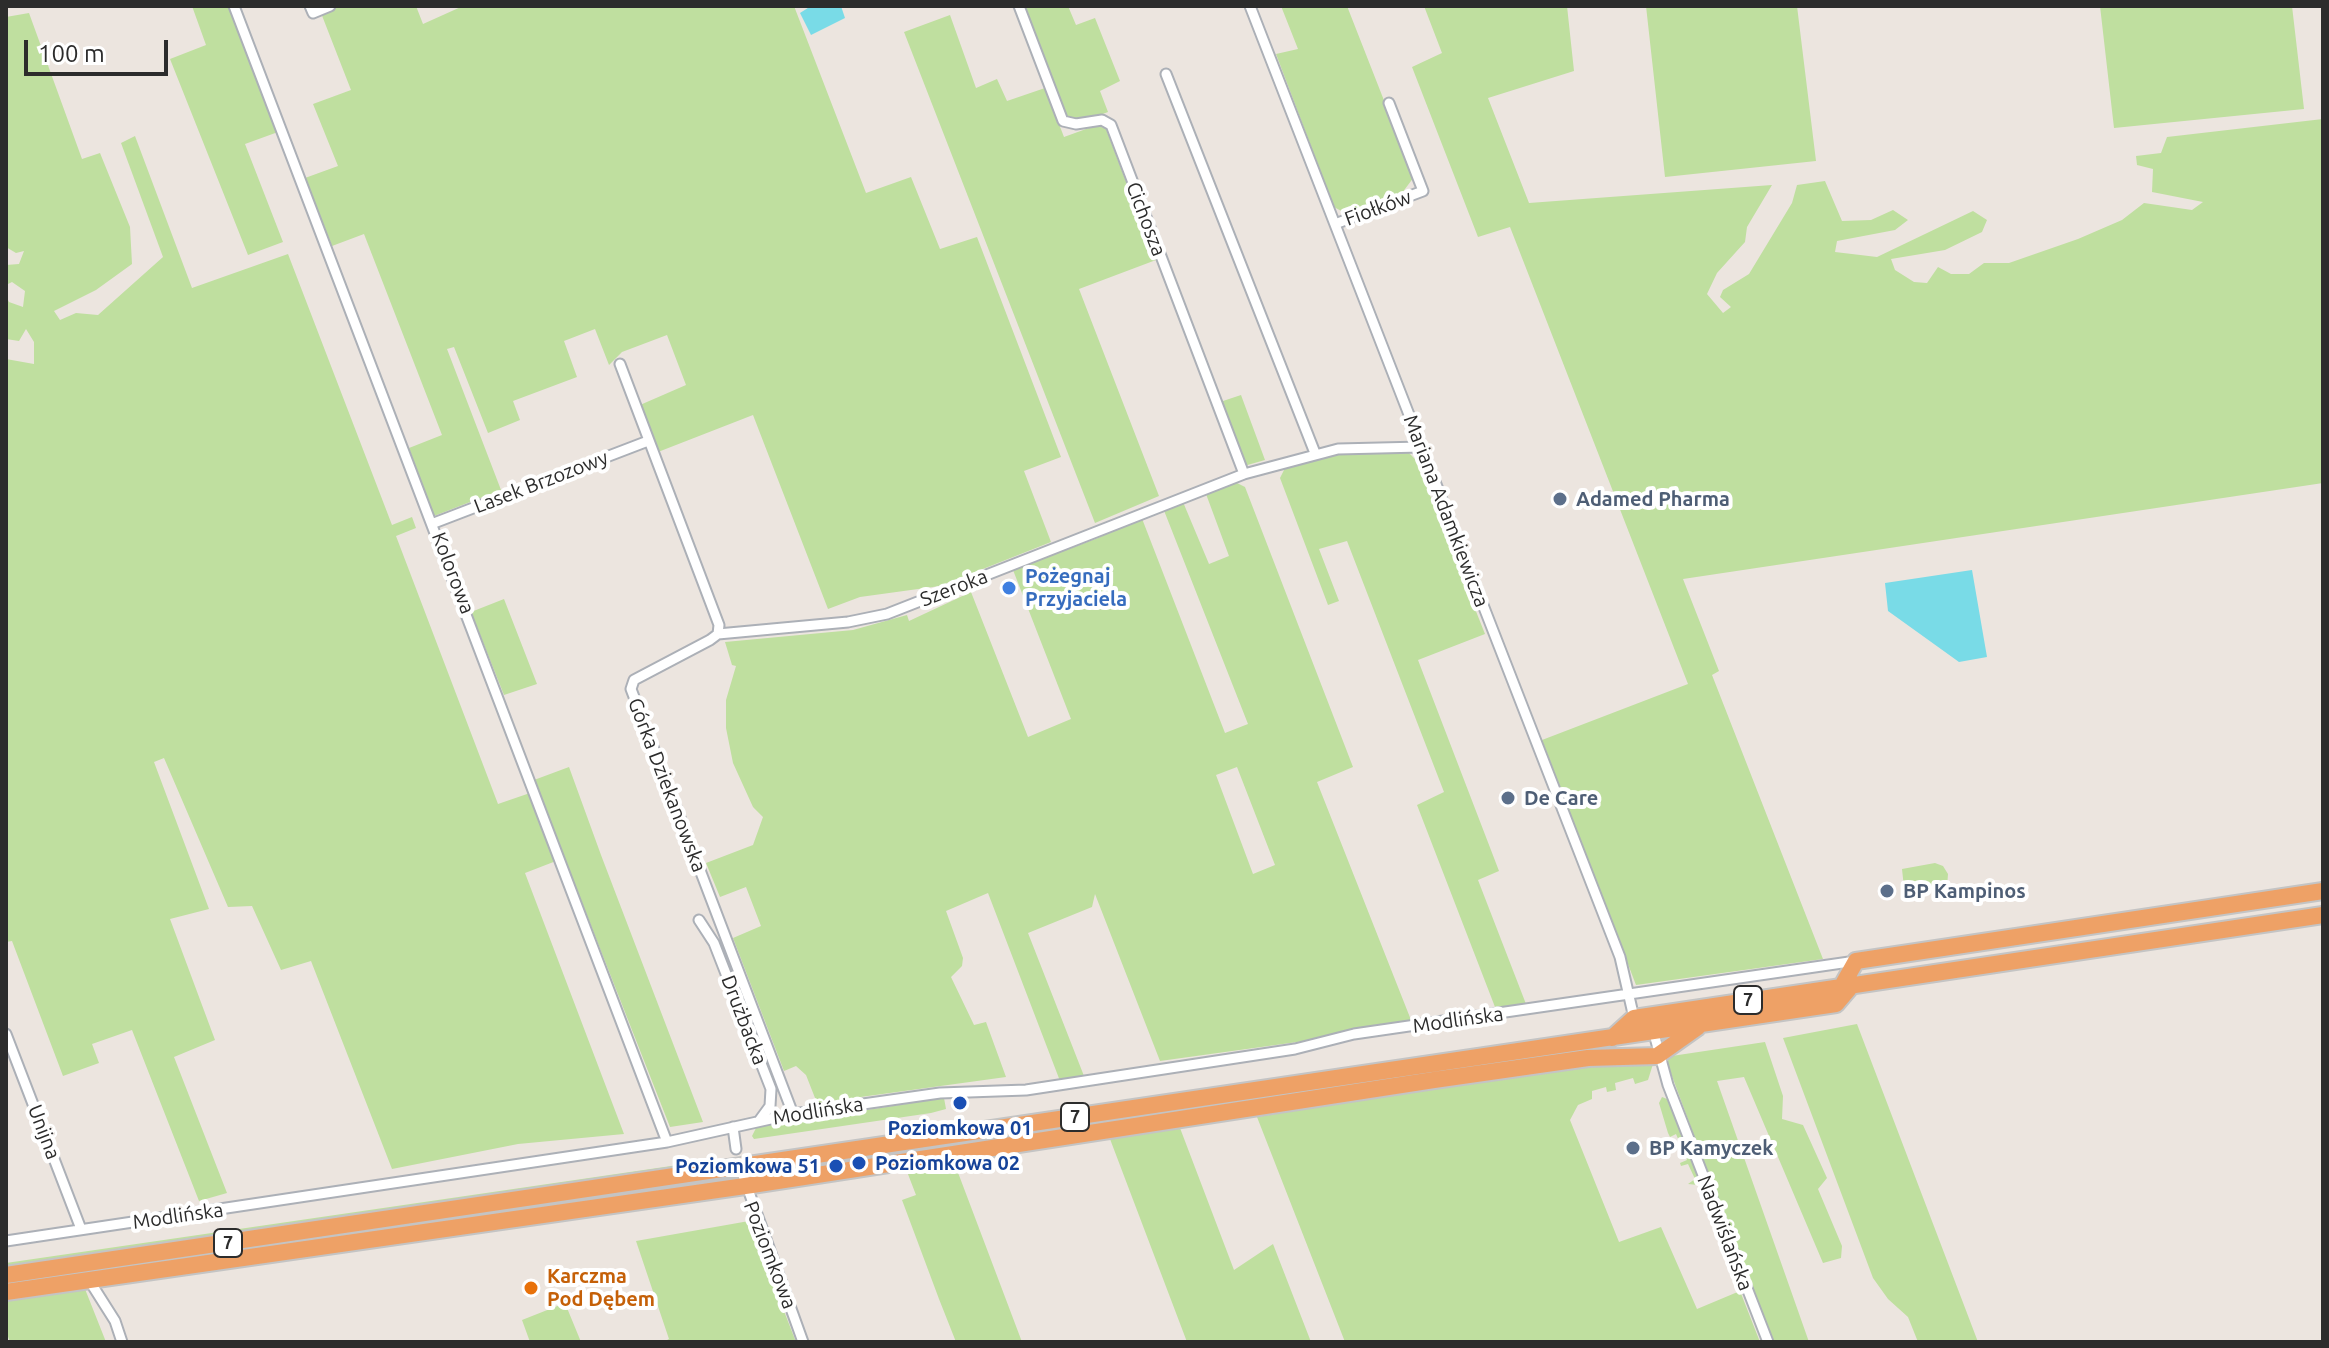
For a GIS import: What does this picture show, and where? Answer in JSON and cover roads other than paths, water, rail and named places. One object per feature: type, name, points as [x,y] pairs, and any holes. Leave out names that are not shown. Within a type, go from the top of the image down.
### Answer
[{"type":"highway","points":[[1843,986],[1850,962],[2323,891]]},
{"type":"highway","name":"7","points":[[1634,1018],[2323,915]]},
{"type":"highway","points":[[1994,940],[2020,960]]},
{"type":"highway","name":"7","points":[[6,1275],[86,1272],[740,1167],[1836,1004],[1843,986]]},
{"type":"highway","points":[[1612,1038],[1634,1018]]},
{"type":"highway","points":[[6,1292],[86,1272],[744,1186],[1588,1058],[1657,1056],[1702,1025]]},
{"type":"street","name":"Kolorowa","points":[[234,6],[434,523],[667,1142]]},
{"type":"street","points":[[310,6],[313,13],[330,6]]},
{"type":"street","name":"Cichosza","points":[[1019,6],[1063,121],[1076,124],[1102,120],[1111,125],[1244,474]]},
{"type":"street","name":"Mariana Adamkiewicza","points":[[1250,6],[1620,957],[1634,1018]]},
{"type":"street","points":[[1166,74],[1315,453]]},
{"type":"street","name":"Fiołków","points":[[1335,224],[1423,191],[1389,103]]},
{"type":"street","points":[[620,364],[715,613],[718,634]]},
{"type":"street","name":"Lasek Brzozowy","points":[[434,523],[648,441]]},
{"type":"street","name":"Szeroka","points":[[718,634],[848,622],[887,614],[1244,474],[1315,453],[1360,446],[1421,447]]},
{"type":"street","name":"Górka Dziekanowska","points":[[718,634],[634,680],[631,689],[793,1114]]},
{"type":"street","name":"Drużbacka","points":[[699,920],[714,943],[771,1089],[770,1106],[759,1121]]},
{"type":"street","name":"Modlińska","points":[[6,1241],[667,1142],[793,1114],[940,1093],[1041,1087],[1295,1049],[1354,1034],[1850,962]]},
{"type":"street","points":[[1653,1032],[1662,1013]]},
{"type":"street","name":"Nadwiślańska","points":[[1653,1032],[1657,1056],[1768,1342]]},
{"type":"street","name":"Unijna","points":[[6,1034],[81,1229]]},
{"type":"street","points":[[733,1127],[736,1149]]},
{"type":"street","name":"Poziomkowa","points":[[740,1167],[744,1186],[803,1342]]},
{"type":"street","points":[[86,1272],[115,1321],[122,1342]]},
{"type":"water","points":[[811,6],[841,6],[845,18],[811,35],[800,13]]},
{"type":"water","points":[[1972,570],[1987,657],[1959,662],[1888,611],[1885,583]]},
{"type":"place","name":"Adamed Pharma","points":[[1560,499]]},
{"type":"place","name":"Pożegnaj Przyjaciela","points":[[1009,588]]},
{"type":"place","name":"De Care","points":[[1508,798]]},
{"type":"place","name":"BP Kampinos","points":[[1887,891]]},
{"type":"place","name":"Poziomkowa 01","points":[[960,1103]]},
{"type":"place","name":"BP Kamyczek","points":[[1633,1148]]},
{"type":"place","name":"Poziomkowa 02","points":[[859,1163]]},
{"type":"place","name":"Poziomkowa 51","points":[[836,1166]]},
{"type":"place","name":"Karczma Pod Dębem","points":[[531,1288]]}]
